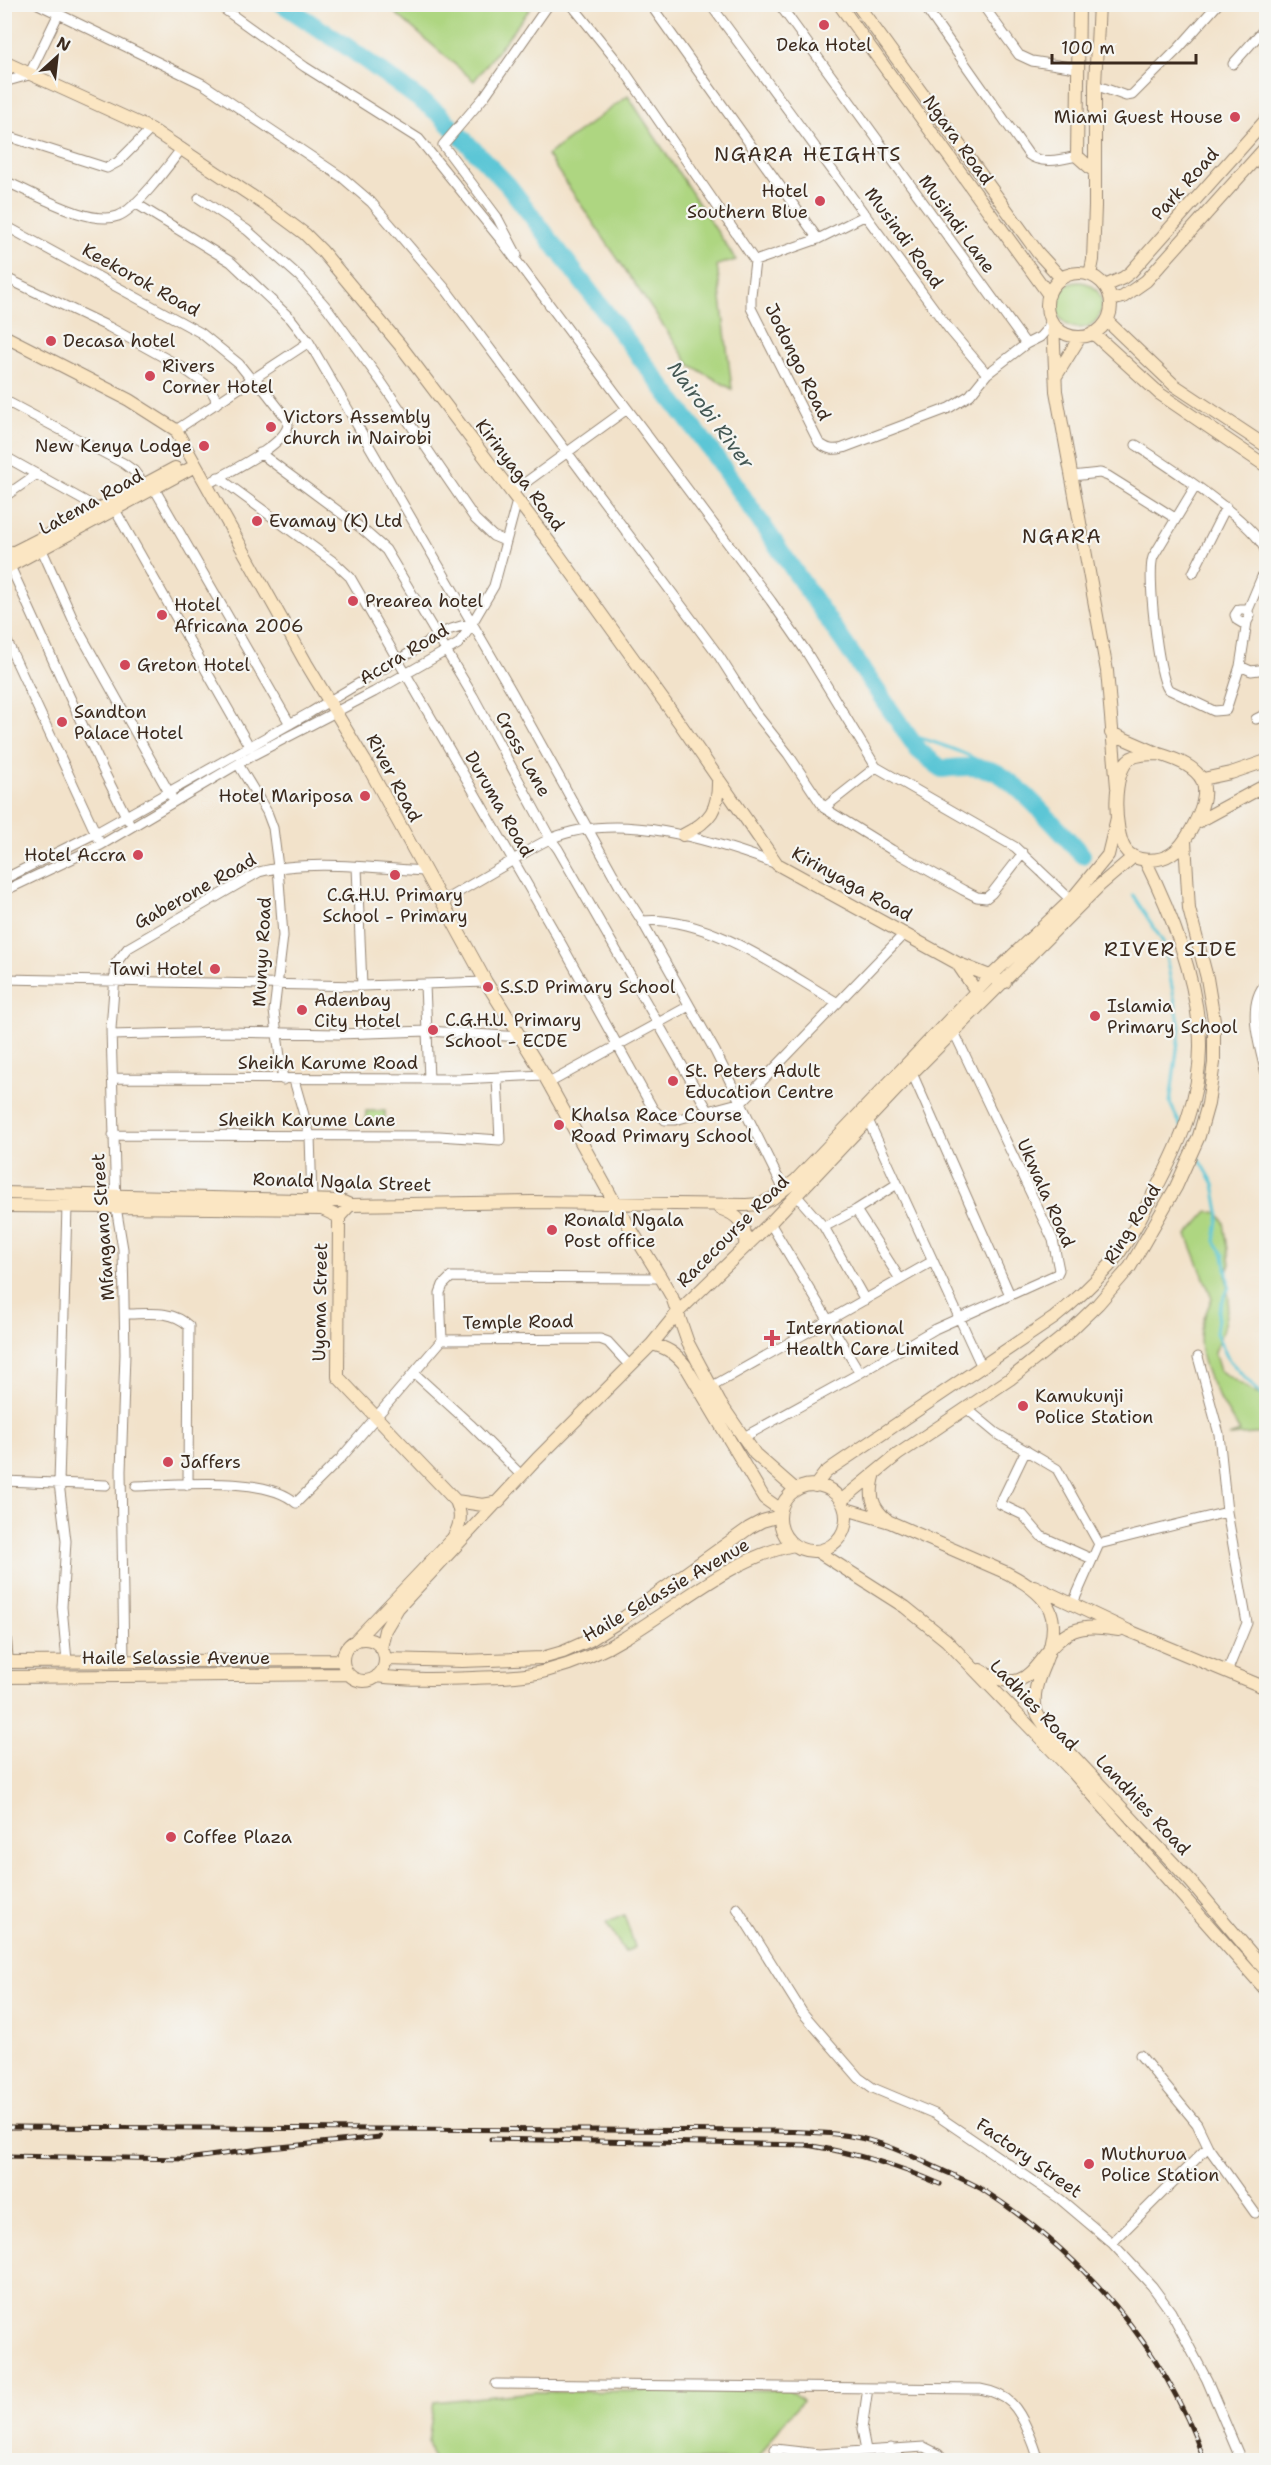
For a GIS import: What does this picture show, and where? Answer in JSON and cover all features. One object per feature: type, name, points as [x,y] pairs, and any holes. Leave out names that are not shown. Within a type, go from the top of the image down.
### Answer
[{"type":"main road","name":"Ngara Road","points":[[839,4],[1048,295]]},
{"type":"main road","name":"Ngara Road","points":[[857,4],[1038,253],[1061,278]]},
{"type":"main road","points":[[1079,4],[1076,68],[1077,156],[1095,172]]},
{"type":"main road","points":[[1090,275],[1093,260],[1095,85],[1099,4]]},
{"type":"main road","points":[[874,54],[886,44]]},
{"type":"main road","name":"Kirinyaga Road","points":[[4,62],[151,129],[305,234],[322,251],[400,345],[619,637],[777,864],[957,963],[1005,982]]},
{"type":"main road","name":"Park Road","points":[[1105,286],[1131,272],[1266,120]]},
{"type":"main road","name":"Park Road","points":[[1110,300],[1123,297],[1146,281],[1266,147]]},
{"type":"main road","points":[[1052,321],[1070,335],[1080,337],[1093,333],[1107,321],[1110,300],[1105,286],[1090,275],[1074,273],[1061,278],[1048,295],[1047,303],[1052,321],[1056,391],[1112,702],[1111,733],[1117,788],[1117,818],[1125,850],[1139,858],[1156,860],[1171,854],[1185,842],[1194,824],[1206,794],[1203,779],[1192,768],[1111,733]]},
{"type":"main road","points":[[1107,321],[1174,385],[1266,446]]},
{"type":"main road","points":[[1093,333],[1160,394],[1266,466]]},
{"type":"main road","name":"River Road","points":[[4,336],[129,400],[176,430],[306,663],[331,701],[486,982],[546,1079],[615,1205],[661,1278],[678,1312]]},
{"type":"main road","points":[[1056,376],[1080,337]]},
{"type":"main road","name":"Latema Road","points":[[6,564],[118,505],[193,462]]},
{"type":"main road","name":"Latema Road","points":[[6,564],[42,550],[99,509],[118,505]]},
{"type":"main road","points":[[1117,788],[1125,764],[1132,758],[1158,754]]},
{"type":"main road","points":[[1203,779],[1231,773],[1266,761]]},
{"type":"main road","points":[[683,835],[708,820],[717,800],[718,778]]},
{"type":"main road","points":[[1194,824],[1266,785]]},
{"type":"main road","name":"Racecourse Road","points":[[383,1653],[386,1630],[398,1608],[522,1476],[652,1344],[678,1312],[770,1223],[790,1192],[991,976],[1071,900],[1108,855],[1117,818]]},
{"type":"main road","name":"Ring Road","points":[[844,1505],[875,1473],[897,1455],[1036,1360],[1069,1332],[1098,1304],[1130,1267],[1176,1187],[1196,1141],[1208,1104],[1214,1063],[1214,1020],[1207,978],[1189,909],[1185,842]]},
{"type":"main road","name":"Racecourse Road","points":[[760,1204],[790,1192],[868,1120],[1099,886],[1139,858]]},
{"type":"main road","name":"Ring Road","points":[[814,1486],[833,1467],[1054,1318],[1079,1297],[1111,1263],[1158,1186],[1183,1132],[1195,1092],[1200,1028],[1193,987],[1166,904],[1139,858]]},
{"type":"main road","points":[[957,963],[984,1003]]},
{"type":"main road","name":"Ronald Ngala Street","points":[[4,1193],[116,1202],[322,1209],[339,1217]]},
{"type":"main road","name":"Ronald Ngala Street","points":[[4,1206],[67,1207],[116,1202],[312,1200],[341,1201],[350,1204],[532,1202],[715,1206],[760,1204]]},
{"type":"main road","points":[[339,1217],[350,1204]]},
{"type":"main road","name":"Ronald Ngala Street","points":[[715,1206],[739,1218],[746,1234],[745,1246]]},
{"type":"main road","name":"Uyoma Street","points":[[339,1217],[340,1276],[336,1372],[340,1380],[456,1501]]},
{"type":"main road","points":[[678,1312],[688,1343],[742,1438],[764,1464],[796,1490]]},
{"type":"main road","points":[[652,1344],[667,1348],[685,1365],[764,1498],[781,1513]]},
{"type":"main road","points":[[875,1473],[871,1492],[874,1508],[890,1522]]},
{"type":"main road","points":[[814,1486],[825,1488],[844,1505],[843,1532],[828,1548],[817,1551],[794,1545],[786,1537],[781,1513],[789,1495],[796,1490],[814,1486]]},
{"type":"main road","points":[[348,1674],[343,1660],[346,1648],[453,1538],[461,1518],[456,1501],[483,1505],[499,1502]]},
{"type":"main road","name":"Landhies Road","points":[[844,1505],[890,1522],[1017,1579],[1048,1604],[1053,1617],[1054,1629],[1034,1698],[1036,1712],[1045,1726],[1191,1882],[1266,1971]]},
{"type":"main road","name":"Haile Selassie Avenue","points":[[356,1640],[365,1639],[374,1642],[383,1653],[462,1661],[542,1658],[563,1652],[590,1640],[750,1528],[781,1513]]},
{"type":"main road","name":"Haile Selassie Avenue","points":[[4,1677],[348,1674],[366,1681],[377,1676],[412,1680],[493,1677],[545,1671],[589,1656],[624,1639],[692,1592],[761,1555],[794,1545]]},
{"type":"main road","name":"Ladhies Road","points":[[817,1551],[905,1607],[946,1640],[1071,1770],[1266,1990]]},
{"type":"main road","points":[[1017,1579],[1129,1631],[1266,1688]]},
{"type":"main road","points":[[966,1662],[988,1675],[1005,1681],[1016,1681],[1031,1674],[1049,1651],[1071,1632],[1086,1627],[1129,1631]]},
{"type":"main road","points":[[4,1630],[6,1662]]},
{"type":"main road","points":[[377,1676],[383,1669],[383,1653]]},
{"type":"main road","name":"Haile Selassie Avenue","points":[[6,1662],[343,1660]]},
{"type":"street","points":[[38,4],[203,84],[356,188],[401,235],[444,287],[719,656],[754,711],[788,754],[824,808],[892,850],[963,890],[982,898],[992,893],[1023,853]]},
{"type":"street","points":[[217,4],[305,67],[419,139],[501,240],[807,653],[876,767],[1003,839],[1023,853],[1071,900]]},
{"type":"street","points":[[528,278],[497,217],[443,145],[484,97],[549,4]]},
{"type":"street","points":[[572,4],[609,49],[755,261],[818,239],[866,215]]},
{"type":"street","points":[[650,4],[818,239]]},
{"type":"street","name":"Musindi Road","points":[[710,4],[949,329],[987,374]]},
{"type":"street","name":"Musindi Lane","points":[[779,4],[1026,344]]},
{"type":"street","points":[[923,4],[1029,155],[1038,159],[1059,160],[1077,156]]},
{"type":"street","points":[[981,4],[1019,55],[1032,61],[1076,68]]},
{"type":"street","points":[[1095,85],[1126,96],[1132,95],[1178,49],[1218,4]]},
{"type":"street","points":[[4,82],[29,75],[58,15]]},
{"type":"street","points":[[1233,64],[1266,27]]},
{"type":"street","points":[[4,135],[110,168],[151,129]]},
{"type":"street","points":[[4,181],[89,217],[119,216],[135,203],[182,148]]},
{"type":"street","points":[[199,198],[247,230],[300,277],[328,309],[380,380],[475,519],[493,536],[506,541]]},
{"type":"street","points":[[135,203],[231,262],[291,319],[309,342],[330,375],[619,885],[642,921],[790,1192],[824,1227],[865,1300]]},
{"type":"street","name":"Keekorok Road","points":[[4,225],[201,333],[239,364],[251,379],[258,383],[287,419],[288,425],[284,435],[260,453]]},
{"type":"street","name":"Jodongo Road","points":[[755,261],[751,308],[819,443],[835,450],[949,408],[970,396],[987,374],[1026,344],[1042,335],[1052,321]]},
{"type":"street","points":[[4,277],[109,327],[183,368],[209,387],[216,404]]},
{"type":"street","points":[[1042,335],[1054,348]]},
{"type":"street","points":[[176,430],[309,342]]},
{"type":"street","points":[[4,399],[123,463],[149,486],[290,724]]},
{"type":"street","points":[[471,623],[489,598],[494,586],[506,541],[514,497],[567,453],[627,409]]},
{"type":"street","points":[[1136,445],[1226,507],[1263,543],[1266,553]]},
{"type":"street","points":[[206,485],[260,453]]},
{"type":"street","name":"Cross Lane","points":[[260,453],[354,522],[386,550],[473,696],[550,838],[564,858],[709,1112]]},
{"type":"street","points":[[4,456],[99,509]]},
{"type":"street","points":[[1072,476],[1100,473],[1108,476],[1175,518]]},
{"type":"street","points":[[4,497],[37,474]]},
{"type":"street","name":"Duruma Road","points":[[218,477],[317,549],[350,577],[653,1109],[660,1117],[675,1120],[742,1102]]},
{"type":"street","points":[[1195,487],[1153,557],[1149,570],[1154,624],[1165,686],[1168,689],[1214,711],[1226,710],[1240,666],[1247,622],[1239,622],[1235,615],[1241,609],[1248,610],[1266,567]]},
{"type":"street","points":[[118,505],[249,746]]},
{"type":"street","points":[[1193,573],[1226,507]]},
{"type":"street","points":[[42,550],[76,626],[174,801]]},
{"type":"street","points":[[6,564],[131,826]]},
{"type":"street","name":"Accra Road","points":[[4,879],[96,833],[167,791],[331,701],[399,662],[436,636],[456,626],[471,623]]},
{"type":"street","name":"Accra Road","points":[[4,891],[101,845],[238,764],[445,652],[463,638],[471,623]]},
{"type":"street","points":[[4,635],[101,845]]},
{"type":"street","points":[[1240,666],[1251,671],[1266,669]]},
{"type":"street","points":[[1256,719],[1266,714]]},
{"type":"street","name":"Munyu Road","points":[[238,764],[267,812],[273,828],[283,936],[274,1011],[283,1080]]},
{"type":"street","points":[[824,808],[876,767]]},
{"type":"street","points":[[443,901],[550,838],[589,830],[624,827],[683,835],[740,850],[777,864]]},
{"type":"street","name":"Gaberone Road","points":[[114,982],[116,963],[128,948],[258,872],[278,867],[357,867],[425,871]]},
{"type":"street","points":[[357,867],[362,986]]},
{"type":"street","points":[[642,921],[662,919],[704,929],[759,957],[837,1003]]},
{"type":"street","points":[[742,1102],[905,933]]},
{"type":"street","points":[[4,979],[362,986],[486,982]]},
{"type":"street","name":"Mfangano Street","points":[[114,982],[111,1035],[113,1135],[116,1202],[123,1249],[125,1354],[122,1501]]},
{"type":"street","points":[[1266,983],[1257,994],[1255,1004],[1259,1043],[1266,1074]]},
{"type":"street","points":[[425,985],[429,1079]]},
{"type":"street","name":"Sheikh Karume Road","points":[[112,1078],[546,1079],[689,1006]]},
{"type":"street","points":[[111,1035],[276,1032],[338,1034],[428,1031],[520,1037]]},
{"type":"street","name":"Ukwala Road","points":[[742,1438],[958,1317],[1057,1274],[1059,1266],[1053,1240],[954,1032]]},
{"type":"street","points":[[912,1073],[1010,1294]]},
{"type":"street","name":"Sheikh Karume Lane","points":[[113,1135],[439,1136],[500,1140],[497,1078]]},
{"type":"street","points":[[294,1080],[310,1136],[312,1200]]},
{"type":"street","points":[[868,1120],[982,1367]]},
{"type":"street","points":[[824,1227],[897,1184]]},
{"type":"street","points":[[67,1207],[59,1483],[66,1541],[62,1607],[67,1661]]},
{"type":"street","points":[[856,1210],[900,1279]]},
{"type":"street","points":[[770,1223],[860,1373]]},
{"type":"street","points":[[711,1387],[933,1260]]},
{"type":"street","points":[[442,1340],[440,1293],[446,1280],[459,1277],[661,1278]]},
{"type":"street","points":[[124,1314],[166,1314],[181,1318],[189,1326],[188,1485],[135,1486],[122,1501],[124,1661]]},
{"type":"street","name":"Temple Road","points":[[188,1485],[230,1484],[265,1489],[286,1495],[296,1503],[340,1460],[442,1340],[600,1339],[608,1342],[630,1366]]},
{"type":"street","points":[[1198,1357],[1219,1434],[1227,1512],[1247,1623],[1227,1672]]},
{"type":"street","points":[[414,1374],[470,1424],[522,1476]]},
{"type":"street","points":[[966,1408],[996,1433],[1057,1469],[1099,1544]]},
{"type":"street","points":[[1026,1450],[1000,1504],[1023,1515],[1041,1536],[1092,1559]]},
{"type":"street","points":[[106,1485],[121,1471],[135,1486]]},
{"type":"street","points":[[4,1481],[106,1485],[122,1501]]},
{"type":"street","points":[[1099,1544],[1227,1512]]},
{"type":"street","points":[[1073,1604],[1099,1544]]},
{"type":"street","name":"Factory Street","points":[[737,1908],[802,2012],[859,2078],[873,2088],[935,2114],[1060,2199],[1112,2243],[1152,2286],[1171,2312],[1207,2380],[1241,2460]]},
{"type":"street","points":[[1140,2055],[1197,2124],[1209,2147],[1255,2213]]},
{"type":"street","points":[[1112,2243],[1209,2147]]},
{"type":"street","points":[[496,2384],[955,2387],[996,2392],[1013,2403],[1019,2412],[1038,2460]]},
{"type":"street","points":[[866,2450],[862,2429],[868,2388]]},
{"type":"street","points":[[775,2449],[840,2456],[866,2450],[924,2447],[944,2460]]},
{"type":"street","points":[[891,2448],[891,2460]]},
{"type":"green space","points":[[386,5],[533,5],[474,81]]},
{"type":"green space","points":[[628,96],[736,260],[717,265],[732,389],[690,365],[547,155]]},
{"type":"green space","points":[[1079,282],[1095,289],[1102,305],[1095,321],[1079,328],[1063,321],[1056,305],[1063,289]]},
{"type":"green space","points":[[366,1111],[385,1111],[385,1124],[365,1124]]},
{"type":"green space","points":[[1208,1211],[1218,1213],[1224,1222],[1230,1264],[1226,1275],[1229,1300],[1223,1330],[1214,1352],[1220,1371],[1257,1394],[1266,1395],[1266,1433],[1229,1436],[1240,1432],[1218,1396],[1202,1357],[1201,1329],[1212,1298],[1187,1235]]},
{"type":"green space","points":[[624,1915],[635,1947],[625,1952],[606,1923]]},
{"type":"green space","points":[[788,2390],[802,2401],[782,2424],[757,2460],[433,2460],[428,2441],[434,2402],[535,2392]]},
{"type":"waterway","name":"Nairobi River","points":[[282,4],[346,46],[438,113],[508,185],[710,449],[918,750],[942,769],[980,768],[1002,776],[1039,808],[1082,855]]},
{"type":"waterway","points":[[907,734],[966,754],[995,772]]},
{"type":"waterway","name":"Nairobi River","points":[[1133,895],[1163,942],[1180,1027],[1170,1103],[1181,1126]]},
{"type":"waterway","name":"Nairobi River","points":[[1196,1153],[1214,1184],[1219,1212],[1215,1241],[1224,1255],[1229,1287],[1219,1310],[1216,1333],[1228,1359],[1266,1400]]},
{"type":"railway","points":[[4,2127],[777,2131],[832,2134],[872,2141],[980,2188],[1052,2242],[1085,2273],[1142,2341],[1187,2418],[1204,2460]]},
{"type":"railway","points":[[4,2156],[187,2159],[380,2137]]},
{"type":"railway","points":[[491,2139],[807,2145],[875,2160],[940,2184]]},
{"type":"place","name":"Deka Hotel","points":[[824,25]]},
{"type":"place","name":"Miami Guest House","points":[[1235,117]]},
{"type":"place","name":"Hotel Southern Blue","points":[[820,201]]},
{"type":"place","name":"Decasa hotel","points":[[51,341]]},
{"type":"place","name":"Rivers Corner Hotel","points":[[150,376]]},
{"type":"place","name":"Victors Assembly church in Nairobi","points":[[271,427]]},
{"type":"place","name":"New Kenya Lodge","points":[[204,446]]},
{"type":"place","name":"Evamay (K) Ltd","points":[[257,521]]},
{"type":"place","name":"Prearea hotel","points":[[353,601]]},
{"type":"place","name":"Hotel Africana 2006","points":[[162,615]]},
{"type":"place","name":"Greton Hotel","points":[[125,665]]},
{"type":"place","name":"Sandton Palace Hotel","points":[[62,722]]},
{"type":"place","name":"Hotel Mariposa","points":[[365,796]]},
{"type":"place","name":"Hotel Accra","points":[[138,855]]},
{"type":"place","name":"C.G.H.U. Primary School - Primary","points":[[395,875]]},
{"type":"place","name":"Tawi Hotel","points":[[215,969]]},
{"type":"place","name":"S.S.D Primary School","points":[[488,987]]},
{"type":"place","name":"Adenbay City Hotel","points":[[302,1010]]},
{"type":"place","name":"Islamia Primary School","points":[[1095,1016]]},
{"type":"place","name":"C.G.H.U. Primary School - ECDE","points":[[433,1030]]},
{"type":"place","name":"St. Peters Adult Education Centre","points":[[673,1081]]},
{"type":"place","name":"Khalsa Race Course Road Primary School","points":[[559,1125]]},
{"type":"place","name":"Ronald Ngala Post office","points":[[552,1230]]},
{"type":"place","name":"International Health Care Limited","points":[[772,1338]]},
{"type":"place","name":"Kamukunji Police Station","points":[[1023,1406]]},
{"type":"place","name":"Jaffers","points":[[168,1462]]},
{"type":"place","name":"Coffee Plaza","points":[[171,1837]]},
{"type":"place","name":"Muthurua Police Station","points":[[1089,2164]]},
{"type":"district","name":"NGARA HEIGHTS","points":[[808,154]]},
{"type":"district","name":"NGARA","points":[[1062,536]]},
{"type":"district","name":"RIVER SIDE","points":[[1171,949]]}]
